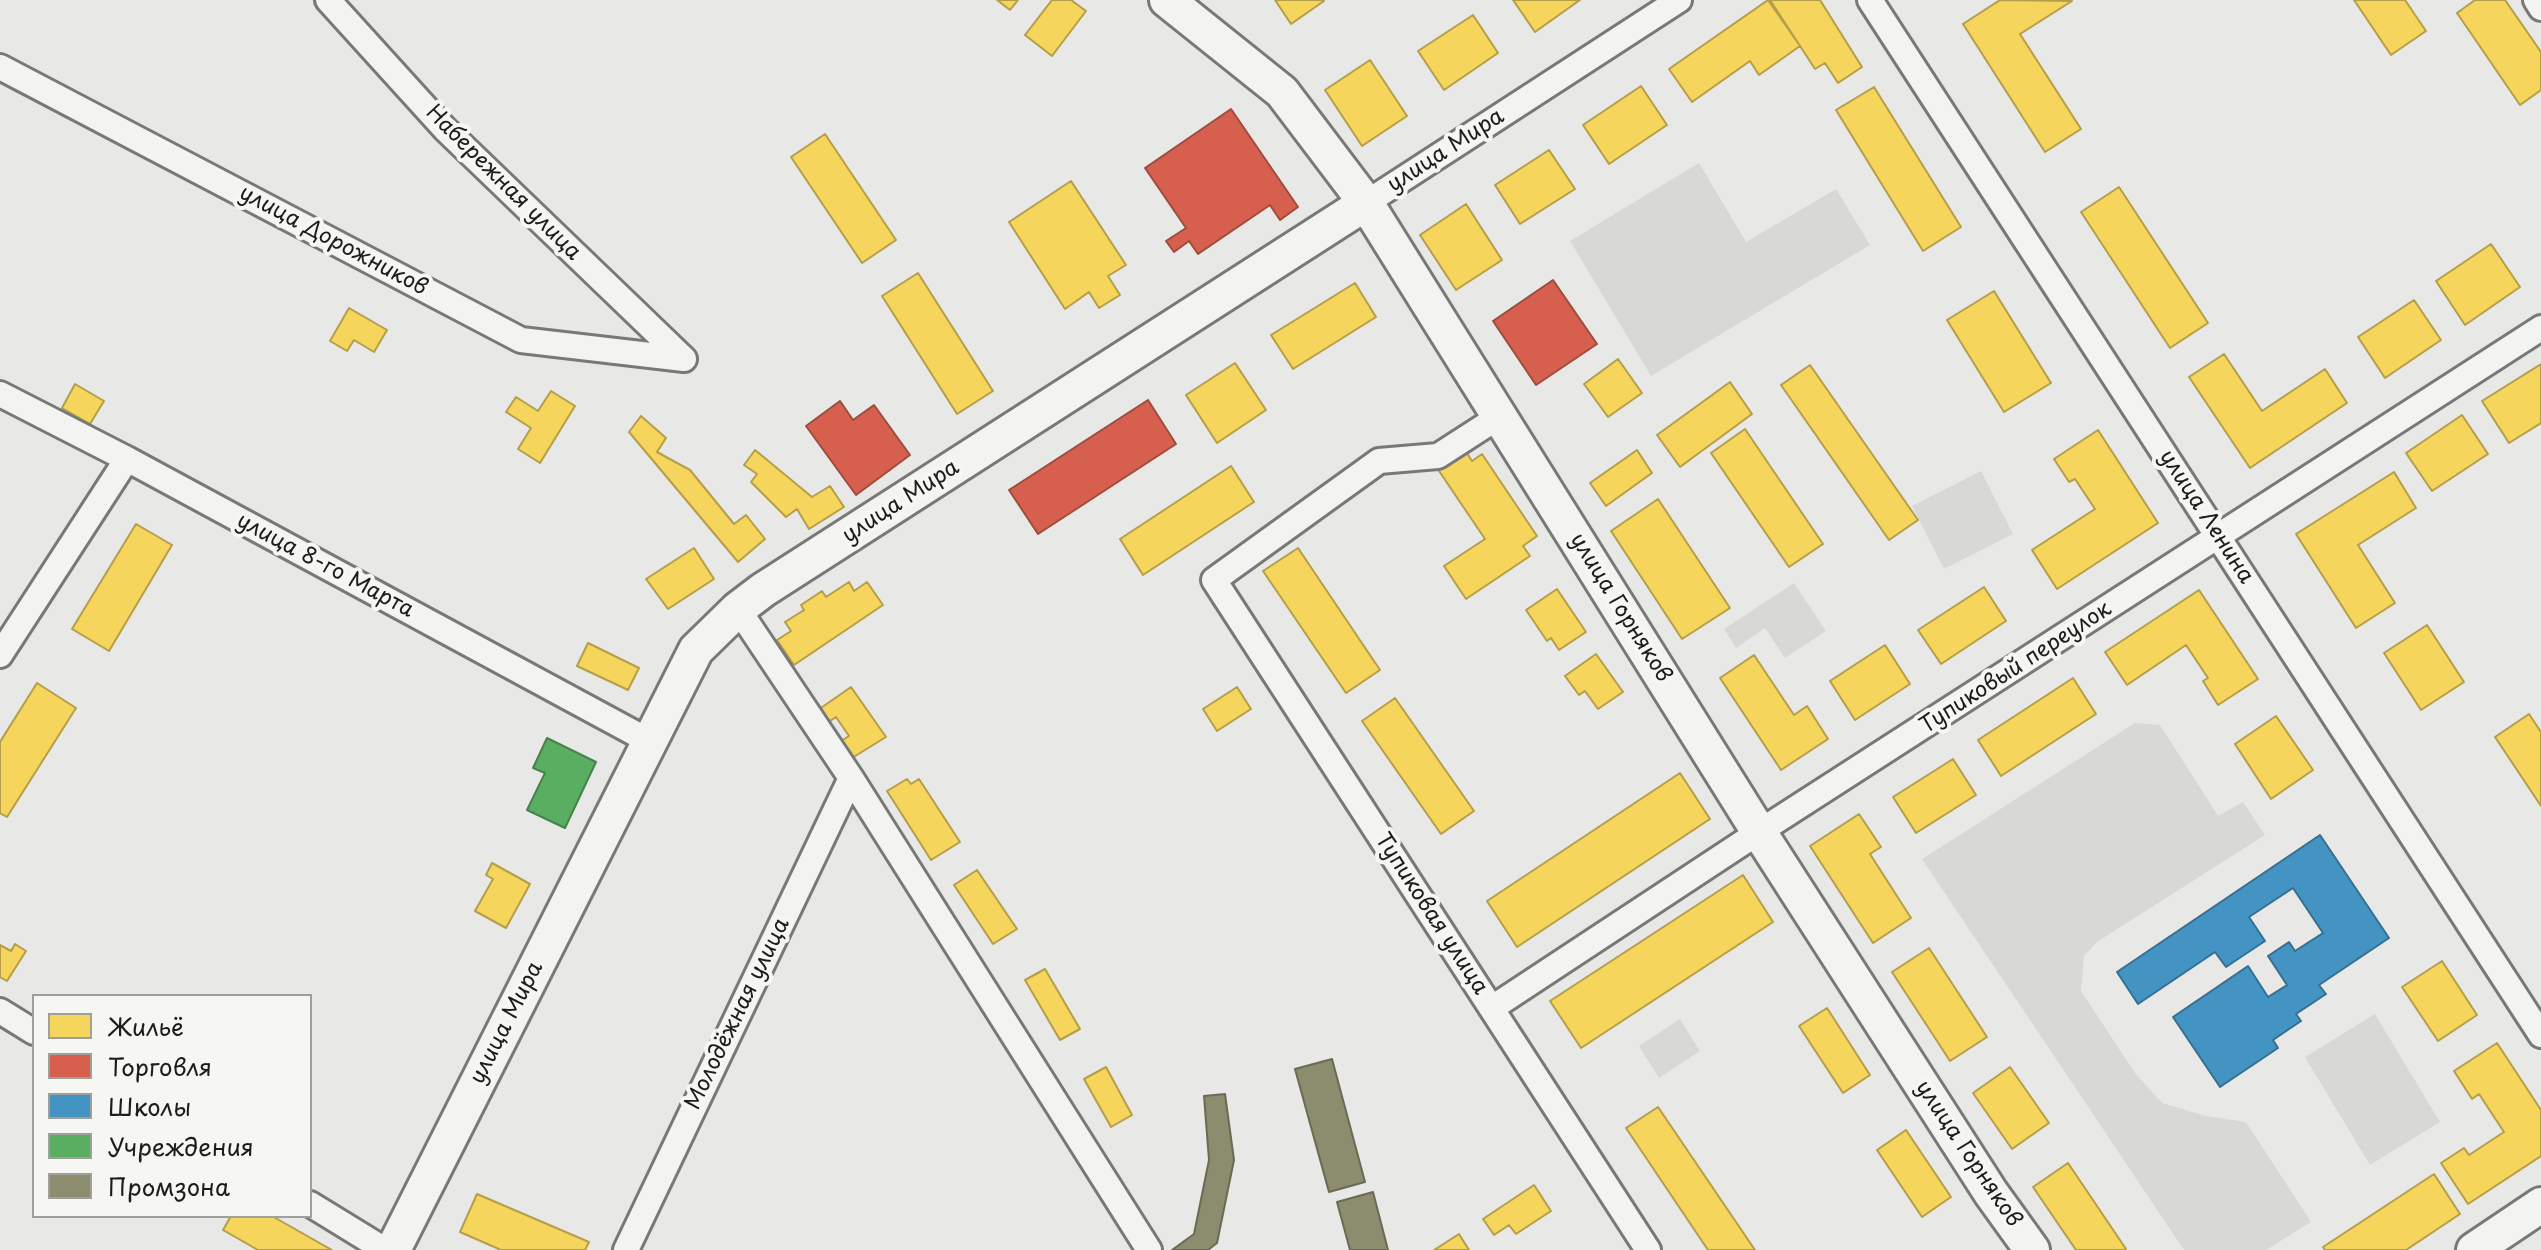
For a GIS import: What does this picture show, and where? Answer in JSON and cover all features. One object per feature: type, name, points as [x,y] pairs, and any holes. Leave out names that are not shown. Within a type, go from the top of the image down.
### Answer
[{"type":"main road","name":"улица Горняков","points":[[1167,0],[1282,92],[1366,203],[1759,832],[1991,1193],[2032,1250]]},
{"type":"main road","name":"улица Мира","points":[[393,1250],[696,650],[738,609],[763,590],[1366,203]]},
{"type":"main road","points":[[2474,1250],[2541,1205]]},
{"type":"street","name":"Набережная улица","points":[[328,0],[445,129],[684,359]]},
{"type":"street","name":"улица Мира","points":[[1366,203],[1679,0]]},
{"type":"street","name":"улица Ленина","points":[[1870,0],[2541,1035]]},
{"type":"street","points":[[2536,0],[2541,8]]},
{"type":"street","name":"улица Дорожников","points":[[0,67],[521,340],[684,359]]},
{"type":"street","name":"Тупиковый переулок","points":[[1492,1008],[1759,832],[2541,328]]},
{"type":"street","name":"улица 8-го Марта","points":[[0,394],[127,459],[649,741]]},
{"type":"street","name":"Тупиковая улица","points":[[1500,416],[1438,456],[1379,461],[1214,580],[1648,1250]]},
{"type":"street","points":[[0,655],[127,459]]},
{"type":"street","points":[[738,609],[851,778],[1149,1250]]},
{"type":"street","name":"Молодёжная улица","points":[[626,1250],[851,778]]},
{"type":"street","points":[[0,1011],[32,1031]]},
{"type":"street","points":[[312,1205],[385,1250]]},
{"type":"shaded area","points":[[1699,163],[1746,242],[1836,189],[1870,245],[1651,376],[1570,241]]},
{"type":"shaded area","points":[[1981,471],[2013,534],[1944,569],[1912,506]]},
{"type":"shaded area","points":[[1794,583],[1826,631],[1785,658],[1765,628],[1736,648],[1724,629]]},
{"type":"shaded area","points":[[2135,723],[2160,725],[2218,816],[2243,802],[2265,835],[2097,942],[2084,956],[2081,991],[2135,1073],[2162,1103],[2206,1116],[2246,1122],[2311,1222],[2266,1250],[2184,1250],[1922,859]]},
{"type":"shaded area","points":[[2375,1014],[2440,1122],[2370,1165],[2305,1057]]},
{"type":"shaded area","points":[[1680,1019],[1700,1051],[1659,1078],[1639,1046]]},
{"type":"building: Жильё","points":[[997,0],[1018,0],[1010,10]]},
{"type":"building: Жильё","points":[[1052,0],[1071,0],[1086,11],[1052,56],[1025,35]]},
{"type":"building: Жильё","points":[[1275,0],[1323,0],[1324,1],[1291,24]]},
{"type":"building: Жильё","points":[[1513,0],[1580,0],[1535,32]]},
{"type":"building: Жильё","points":[[1768,0],[1800,46],[1759,75],[1750,61],[1692,102],[1669,69]]},
{"type":"building: Жильё","points":[[1770,0],[1820,0],[1862,67],[1838,83],[1825,63],[1815,69]]},
{"type":"building: Жильё","points":[[2000,0],[2072,1],[2020,34],[2081,129],[2045,152],[1963,24]]},
{"type":"building: Жильё","points":[[2354,0],[2405,0],[2426,31],[2391,55]]},
{"type":"building: Жильё","points":[[2475,0],[2505,0],[2541,52],[2541,90],[2520,105],[2457,13]]},
{"type":"building: Жильё","points":[[1473,15],[1498,53],[1444,90],[1418,51]]},
{"type":"building: Жильё","points":[[1370,60],[1407,116],[1362,146],[1325,90]]},
{"type":"building: Жильё","points":[[1641,86],[1667,125],[1609,164],[1583,125]]},
{"type":"building: Жильё","points":[[1874,87],[1961,227],[1923,251],[1836,110]]},
{"type":"building: Жильё","points":[[825,134],[896,240],[862,263],[791,157]]},
{"type":"building: Жильё","points":[[1549,150],[1575,189],[1520,224],[1495,185]]},
{"type":"building: Жильё","points":[[1071,181],[1126,265],[1108,276],[1120,295],[1099,308],[1089,292],[1065,309],[1009,222]]},
{"type":"building: Жильё","points":[[2119,187],[2208,323],[2170,348],[2081,212]]},
{"type":"building: Жильё","points":[[1466,204],[1502,260],[1456,290],[1420,235]]},
{"type":"building: Жильё","points":[[2491,244],[2520,287],[2465,325],[2436,281]]},
{"type":"building: Жильё","points":[[918,273],[993,391],[957,414],[882,296]]},
{"type":"building: Жильё","points":[[1355,283],[1376,317],[1293,369],[1271,335]]},
{"type":"building: Жильё","points":[[1994,291],[2051,383],[2004,412],[1947,320]]},
{"type":"building: Жильё","points":[[2414,300],[2441,340],[2385,378],[2358,337]]},
{"type":"building: Жильё","points":[[349,308],[387,330],[374,352],[354,340],[347,351],[330,341]]},
{"type":"building: Жильё","points":[[2224,354],[2262,411],[2325,369],[2347,403],[2250,468],[2189,377]]},
{"type":"building: Жильё","points":[[1618,359],[1642,393],[1608,417],[1584,384]]},
{"type":"building: Жильё","points":[[1235,363],[1266,410],[1217,443],[1186,395]]},
{"type":"building: Жильё","points":[[2541,364],[2541,423],[2509,443],[2482,401]]},
{"type":"building: Жильё","points":[[1810,365],[1918,520],[1889,540],[1781,385]]},
{"type":"building: Жильё","points":[[1730,382],[1752,414],[1680,467],[1657,435]]},
{"type":"building: Жильё","points":[[75,384],[104,401],[90,424],[62,408]]},
{"type":"building: Жильё","points":[[551,391],[575,406],[540,463],[518,449],[531,428],[506,412],[516,397],[538,411]]},
{"type":"building: Жильё","points":[[2462,415],[2488,454],[2432,491],[2406,453]]},
{"type":"building: Жильё","points":[[641,416],[666,438],[657,452],[690,470],[734,524],[746,515],[765,539],[738,562],[629,432]]},
{"type":"building: Жильё","points":[[1745,429],[1823,544],[1789,567],[1711,453]]},
{"type":"building: Жильё","points":[[2098,430],[2158,523],[2057,589],[2032,550],[2095,509],[2075,479],[2069,482],[2054,459]]},
{"type":"building: Жильё","points":[[755,450],[812,497],[830,486],[844,507],[809,529],[797,509],[786,517],[751,482],[757,474],[744,465]]},
{"type":"building: Жильё","points":[[1465,450],[1472,461],[1482,454],[1537,536],[1523,546],[1530,556],[1466,599],[1444,566],[1485,539],[1437,468]]},
{"type":"building: Жильё","points":[[1637,450],[1652,473],[1606,506],[1590,483]]},
{"type":"building: Жильё","points":[[1231,466],[1254,502],[1143,575],[1120,539]]},
{"type":"building: Жильё","points":[[2394,472],[2416,508],[2358,545],[2395,603],[2356,628],[2296,534]]},
{"type":"building: Жильё","points":[[1658,499],[1730,608],[1682,639],[1611,531]]},
{"type":"building: Жильё","points":[[136,524],[172,545],[109,651],[72,629]]},
{"type":"building: Жильё","points":[[694,548],[714,579],[668,609],[646,579]]},
{"type":"building: Жильё","points":[[1298,548],[1380,670],[1346,693],[1263,571]]},
{"type":"building: Жильё","points":[[849,582],[854,591],[867,582],[883,605],[794,665],[777,640],[791,631],[785,622],[804,610],[801,605],[822,591],[826,597]]},
{"type":"building: Жильё","points":[[1984,587],[2006,621],[1941,664],[1918,630]]},
{"type":"building: Жильё","points":[[1557,589],[1586,632],[1559,650],[1551,638],[1547,641],[1526,610]]},
{"type":"building: Жильё","points":[[2199,590],[2258,679],[2218,705],[2203,681],[2208,678],[2186,645],[2127,685],[2105,652]]},
{"type":"building: Жильё","points":[[2427,625],[2464,682],[2421,710],[2384,653]]},
{"type":"building: Жильё","points":[[588,643],[639,668],[628,690],[577,666]]},
{"type":"building: Жильё","points":[[1885,645],[1910,684],[1855,720],[1830,681]]},
{"type":"building: Жильё","points":[[1596,654],[1623,692],[1598,709],[1585,691],[1579,695],[1565,676]]},
{"type":"building: Жильё","points":[[1754,655],[1794,715],[1807,706],[1828,739],[1781,770],[1720,678]]},
{"type":"building: Жильё","points":[[2073,678],[2096,714],[2001,776],[1978,740]]},
{"type":"building: Жильё","points":[[37,683],[76,708],[7,817],[0,813],[0,742]]},
{"type":"building: Жильё","points":[[851,687],[886,737],[852,758],[841,741],[849,736],[836,717],[827,723],[818,710]]},
{"type":"building: Жильё","points":[[1237,687],[1251,709],[1217,731],[1203,709]]},
{"type":"building: Жильё","points":[[1395,698],[1474,811],[1441,834],[1362,721]]},
{"type":"building: Жильё","points":[[2529,714],[2541,732],[2541,806],[2495,737]]},
{"type":"building: Жильё","points":[[2276,716],[2313,770],[2271,799],[2235,744]]},
{"type":"building: Жильё","points":[[1953,759],[1976,795],[1916,833],[1893,797]]},
{"type":"building: Жильё","points":[[1680,773],[1710,819],[1517,947],[1487,901]]},
{"type":"building: Жильё","points":[[907,779],[911,784],[919,779],[960,842],[931,860],[887,791]]},
{"type":"building: Жильё","points":[[1859,814],[1881,847],[1870,854],[1911,918],[1873,943],[1810,846]]},
{"type":"building: Жильё","points":[[492,863],[530,884],[506,928],[475,911],[493,879],[486,875]]},
{"type":"building: Жильё","points":[[977,870],[1017,929],[993,944],[954,885]]},
{"type":"building: Жильё","points":[[1743,875],[1773,922],[1581,1048],[1550,1001]]},
{"type":"building: Жильё","points":[[15,944],[26,951],[7,981],[0,977],[0,945],[11,951]]},
{"type":"building: Жильё","points":[[1929,948],[1987,1037],[1950,1061],[1892,972]]},
{"type":"building: Жильё","points":[[2442,961],[2477,1015],[2438,1041],[2402,987]]},
{"type":"building: Жильё","points":[[1045,969],[1080,1029],[1060,1040],[1025,980]]},
{"type":"building: Жильё","points":[[1827,1008],[1870,1075],[1843,1093],[1799,1026]]},
{"type":"building: Жильё","points":[[2497,1043],[2541,1110],[2541,1156],[2468,1204],[2441,1163],[2464,1148],[2469,1155],[2504,1132],[2479,1094],[2472,1099],[2454,1071]]},
{"type":"building: Жильё","points":[[1106,1067],[1132,1115],[1111,1127],[1084,1079]]},
{"type":"building: Жильё","points":[[2010,1067],[2049,1123],[2012,1149],[1973,1093]]},
{"type":"building: Жильё","points":[[1658,1107],[1755,1250],[1708,1250],[1626,1128]]},
{"type":"building: Жильё","points":[[1906,1130],[1951,1197],[1922,1217],[1877,1150]]},
{"type":"building: Жильё","points":[[2068,1163],[2126,1249],[2076,1250],[2033,1187]]},
{"type":"building: Жильё","points":[[2434,1174],[2460,1214],[2406,1250],[2325,1250],[2323,1247]]},
{"type":"building: Жильё","points":[[1534,1185],[1551,1211],[1516,1234],[1509,1225],[1494,1235],[1483,1219]]},
{"type":"building: Жильё","points":[[477,1194],[589,1242],[585,1250],[501,1250],[460,1232]]},
{"type":"building: Жильё","points":[[230,1218],[276,1218],[332,1250],[258,1250],[223,1230]]},
{"type":"building: Жильё","points":[[1459,1234],[1469,1250],[1434,1250]]},
{"type":"building: Торговля","points":[[1231,109],[1298,207],[1280,220],[1270,205],[1198,254],[1189,241],[1174,252],[1166,241],[1186,228],[1145,168]]},
{"type":"building: Торговля","points":[[1553,280],[1597,344],[1536,385],[1493,321]]},
{"type":"building: Торговля","points":[[1148,400],[1176,444],[1038,534],[1009,490]]},
{"type":"building: Торговля","points":[[840,401],[853,420],[874,405],[910,455],[856,495],[806,426]]},
{"type":"building: Школы","points":[[2320,835],[2389,938],[2319,985],[2326,994],[2296,1014],[2301,1021],[2273,1040],[2278,1048],[2220,1087],[2173,1017],[2248,966],[2268,997],[2287,985],[2268,956],[2289,942],[2295,951],[2323,933],[2293,888],[2249,917],[2265,941],[2226,967],[2215,952],[2138,1004],[2117,972]]},
{"type":"building: Учреждения","points":[[547,738],[596,762],[565,828],[527,810],[545,773],[533,768]]},
{"type":"building: Промзона","points":[[1332,1059],[1365,1182],[1329,1192],[1295,1069]]},
{"type":"building: Промзона","points":[[1225,1094],[1234,1160],[1217,1243],[1208,1250],[1172,1250],[1194,1234],[1209,1160],[1204,1096]]},
{"type":"building: Промзона","points":[[1373,1192],[1388,1250],[1350,1250],[1337,1202]]}]
